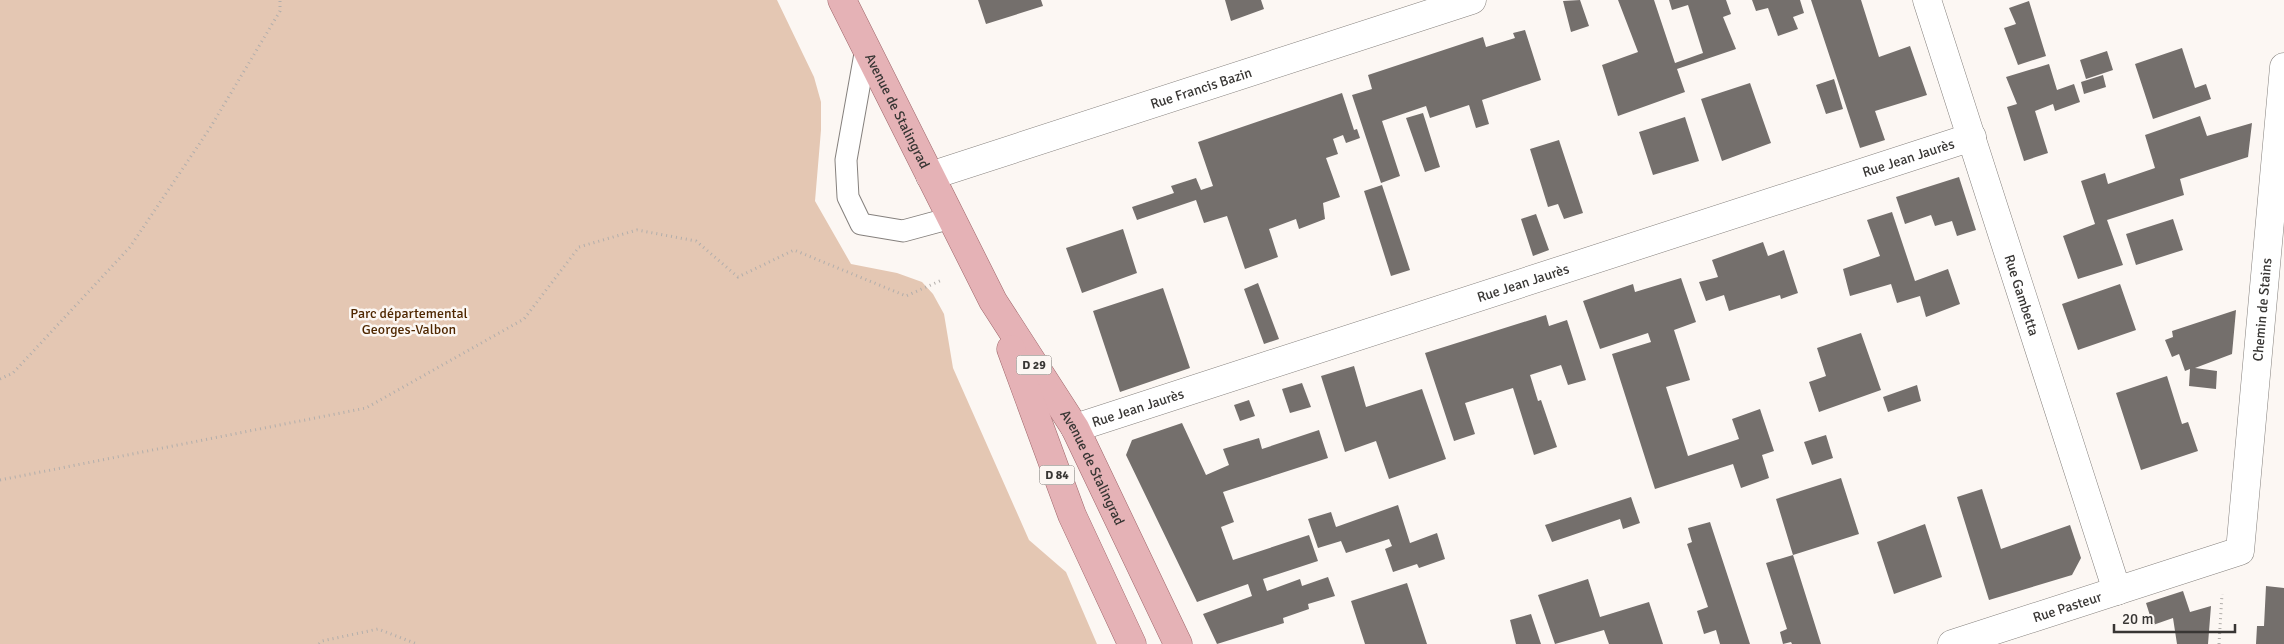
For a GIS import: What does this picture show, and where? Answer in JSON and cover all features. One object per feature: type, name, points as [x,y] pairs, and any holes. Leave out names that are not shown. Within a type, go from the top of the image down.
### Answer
[{"type":"main road","name":"Avenue de Stalingrad","points":[[842,0],[993,301],[1075,428],[1178,644]]},
{"type":"main road","name":"Avenue de Stalingrad","points":[[993,301],[1072,515],[1132,644]]},
{"type":"street","name":"Rue Francis Bazin","points":[[930,176],[1472,0]]},
{"type":"street","name":"Rue Gambetta","points":[[1927,0],[2117,591]]},
{"type":"street","name":"Chemin de Stains","points":[[2233,554],[2284,67]]},
{"type":"street","name":"Rue Jean Jaurès","points":[[1075,428],[1972,137]]},
{"type":"street","name":"Rue Pasteur","points":[[1952,644],[2233,554]]},
{"type":"lane","points":[[866,48],[846,160],[848,197],[861,224],[903,231],[951,218]]},
{"type":"path","points":[[0,379],[13,372],[130,248],[210,128],[280,11],[280,0]]},
{"type":"path","points":[[0,480],[366,408],[524,319],[580,247],[637,230],[696,241],[738,276],[794,250],[906,296],[974,265]]},
{"type":"path","points":[[2219,644],[2233,554]]},
{"type":"path","points":[[319,644],[322,641],[378,629],[417,644]]},
{"type":"green space","name":"Parc départemental Georges-Valbon","points":[[0,0],[777,0],[814,77],[821,102],[821,130],[815,201],[851,264],[897,273],[922,282],[933,294],[944,314],[953,368],[1029,540],[1066,572],[1097,644],[0,644]]},
{"type":"building","points":[[978,0],[1041,0],[1043,6],[986,24]]},
{"type":"building","points":[[1225,0],[1261,0],[1264,9],[1231,21]]},
{"type":"building","points":[[1580,0],[1589,26],[1571,32],[1563,1]]},
{"type":"building","points":[[1618,0],[1654,0],[1675,63],[1703,53],[1688,5],[1672,10],[1669,0],[1726,0],[1731,14],[1723,17],[1736,49],[1677,69],[1685,92],[1618,116],[1602,65],[1638,52]]},
{"type":"building","points":[[1752,0],[1800,0],[1804,13],[1793,17],[1798,29],[1778,36],[1768,8],[1756,11]]},
{"type":"building","points":[[1811,0],[1861,0],[1879,57],[1910,46],[1927,95],[1875,111],[1885,140],[1860,148]]},
{"type":"building","points":[[2029,1],[2046,56],[2018,65],[2004,28],[2016,24],[2009,8]]},
{"type":"building","points":[[1525,30],[1541,80],[1482,100],[1489,124],[1476,128],[1469,105],[1430,118],[1426,106],[1382,121],[1400,176],[1381,183],[1352,95],[1372,89],[1368,75],[1483,37],[1486,47],[1515,38],[1513,33]]},
{"type":"building","points":[[2182,48],[2195,88],[2206,84],[2211,99],[2153,119],[2135,64]]},
{"type":"building","points":[[2107,51],[2113,70],[2086,79],[2080,60]]},
{"type":"building","points":[[2049,64],[2057,90],[2074,84],[2080,102],[2055,111],[2053,104],[2035,111],[2048,153],[2024,161],[2007,107],[2017,104],[2006,77]]},
{"type":"building","points":[[2103,75],[2106,87],[2084,94],[2081,82]]},
{"type":"building","points":[[1834,79],[1843,109],[1826,114],[1816,85]]},
{"type":"building","points":[[1750,83],[1771,143],[1722,161],[1701,99]]},
{"type":"building","points":[[1342,93],[1354,130],[1357,129],[1360,138],[1346,143],[1343,135],[1333,139],[1338,154],[1326,158],[1340,197],[1323,203],[1325,219],[1299,229],[1296,219],[1269,229],[1278,257],[1245,269],[1227,216],[1204,223],[1196,200],[1137,220],[1132,207],[1174,193],[1171,186],[1196,178],[1201,190],[1213,186],[1198,142]]},
{"type":"building","points":[[1423,113],[1440,167],[1425,172],[1406,118]]},
{"type":"building","points":[[2200,116],[2207,136],[2252,123],[2248,157],[2180,179],[2184,195],[2107,220],[2123,265],[2078,279],[2063,236],[2095,224],[2081,181],[2105,173],[2108,184],[2155,168],[2145,135]]},
{"type":"building","points":[[1685,117],[1699,161],[1653,175],[1639,132]]},
{"type":"building","points":[[1559,140],[1583,213],[1564,219],[1558,204],[1548,207],[1530,149]]},
{"type":"building","points":[[1959,177],[1976,230],[1957,236],[1952,221],[1935,226],[1931,215],[1905,224],[1896,197]]},
{"type":"building","points":[[1382,185],[1410,270],[1391,276],[1364,191]]},
{"type":"building","points":[[1892,212],[1915,281],[1948,269],[1960,304],[1926,317],[1920,296],[1897,303],[1891,284],[1850,296],[1843,269],[1880,256],[1867,220]]},
{"type":"building","points":[[1536,214],[1549,250],[1533,256],[1521,219]]},
{"type":"building","points":[[2173,219],[2183,250],[2136,265],[2126,234]]},
{"type":"building","points":[[1123,229],[1137,273],[1082,293],[1066,248]]},
{"type":"building","points":[[1763,242],[1768,256],[1784,250],[1798,293],[1781,299],[1780,295],[1729,311],[1724,295],[1706,301],[1699,282],[1718,277],[1712,260]]},
{"type":"building","points":[[1681,278],[1696,322],[1674,330],[1690,380],[1666,387],[1688,456],[1739,439],[1732,419],[1760,409],[1774,451],[1762,455],[1769,478],[1741,488],[1733,464],[1655,489],[1612,354],[1651,342],[1648,333],[1600,349],[1583,301],[1633,284],[1635,292]]},
{"type":"building","points":[[1258,283],[1279,339],[1264,344],[1244,289]]},
{"type":"building","points":[[2120,284],[2136,330],[2078,350],[2062,304]]},
{"type":"building","points":[[1163,288],[1190,368],[1120,392],[1093,311]]},
{"type":"building","points":[[2236,310],[2232,354],[2195,368],[2217,371],[2216,389],[2189,386],[2190,369],[2185,371],[2179,354],[2172,357],[2165,340],[2173,337],[2172,331]]},
{"type":"building","points":[[1546,315],[1549,326],[1567,320],[1586,380],[1568,385],[1561,365],[1530,375],[1538,401],[1541,400],[1557,447],[1534,455],[1513,388],[1465,403],[1475,434],[1454,441],[1425,353]]},
{"type":"building","points":[[1861,333],[1881,390],[1819,412],[1809,382],[1826,376],[1817,348]]},
{"type":"building","points":[[1354,366],[1366,407],[1422,389],[1446,459],[1389,479],[1376,441],[1345,452],[1321,376]]},
{"type":"building","points":[[2167,376],[2182,424],[2188,422],[2198,451],[2141,470],[2116,393]]},
{"type":"building","points":[[1302,383],[1311,407],[1290,413],[1282,389]]},
{"type":"building","points":[[1917,385],[1921,401],[1888,412],[1883,397]]},
{"type":"building","points":[[1249,400],[1255,416],[1240,421],[1234,405]]},
{"type":"building","points":[[1182,423],[1206,475],[1229,465],[1223,449],[1259,438],[1262,449],[1319,430],[1328,458],[1223,492],[1234,522],[1221,527],[1233,560],[1309,535],[1318,561],[1263,579],[1267,591],[1300,579],[1302,586],[1328,577],[1335,596],[1308,604],[1309,609],[1283,618],[1284,623],[1217,644],[1203,614],[1252,596],[1248,584],[1197,602],[1126,455],[1132,440]]},
{"type":"building","points":[[1826,435],[1833,458],[1812,465],[1804,442]]},
{"type":"building","points":[[1841,478],[1859,534],[1793,555],[1776,499]]},
{"type":"building","points":[[1982,489],[2001,549],[2070,525],[2081,558],[2072,575],[1989,600],[1957,497]]},
{"type":"building","points":[[1631,497],[1640,523],[1623,529],[1620,519],[1552,542],[1545,525]]},
{"type":"building","points":[[1398,505],[1410,543],[1437,533],[1445,559],[1419,568],[1417,564],[1393,572],[1385,549],[1392,546],[1389,539],[1346,553],[1341,541],[1318,548],[1308,519],[1331,512],[1336,527]]},
{"type":"building","points":[[1710,522],[1750,644],[1720,644],[1716,630],[1704,634],[1697,611],[1708,607],[1687,544],[1692,542],[1688,528]]},
{"type":"building","points":[[1925,524],[1942,577],[1894,594],[1877,542]]},
{"type":"building","points":[[1793,555],[1821,644],[1792,644],[1791,642],[1783,644],[1780,632],[1787,629],[1766,563]]},
{"type":"building","points":[[1588,579],[1600,617],[1649,602],[1663,644],[1609,644],[1604,630],[1555,644],[1538,595]]},
{"type":"building","points":[[1407,583],[1427,644],[1365,644],[1351,601]]},
{"type":"building","points":[[2266,586],[2284,588],[2284,644],[2256,644],[2257,626],[2264,626]]},
{"type":"building","points":[[2183,591],[2190,612],[2211,606],[2208,644],[2177,644],[2173,618],[2153,625],[2146,603]]},
{"type":"building","points":[[1531,614],[1541,644],[1516,644],[1510,620]]}]
